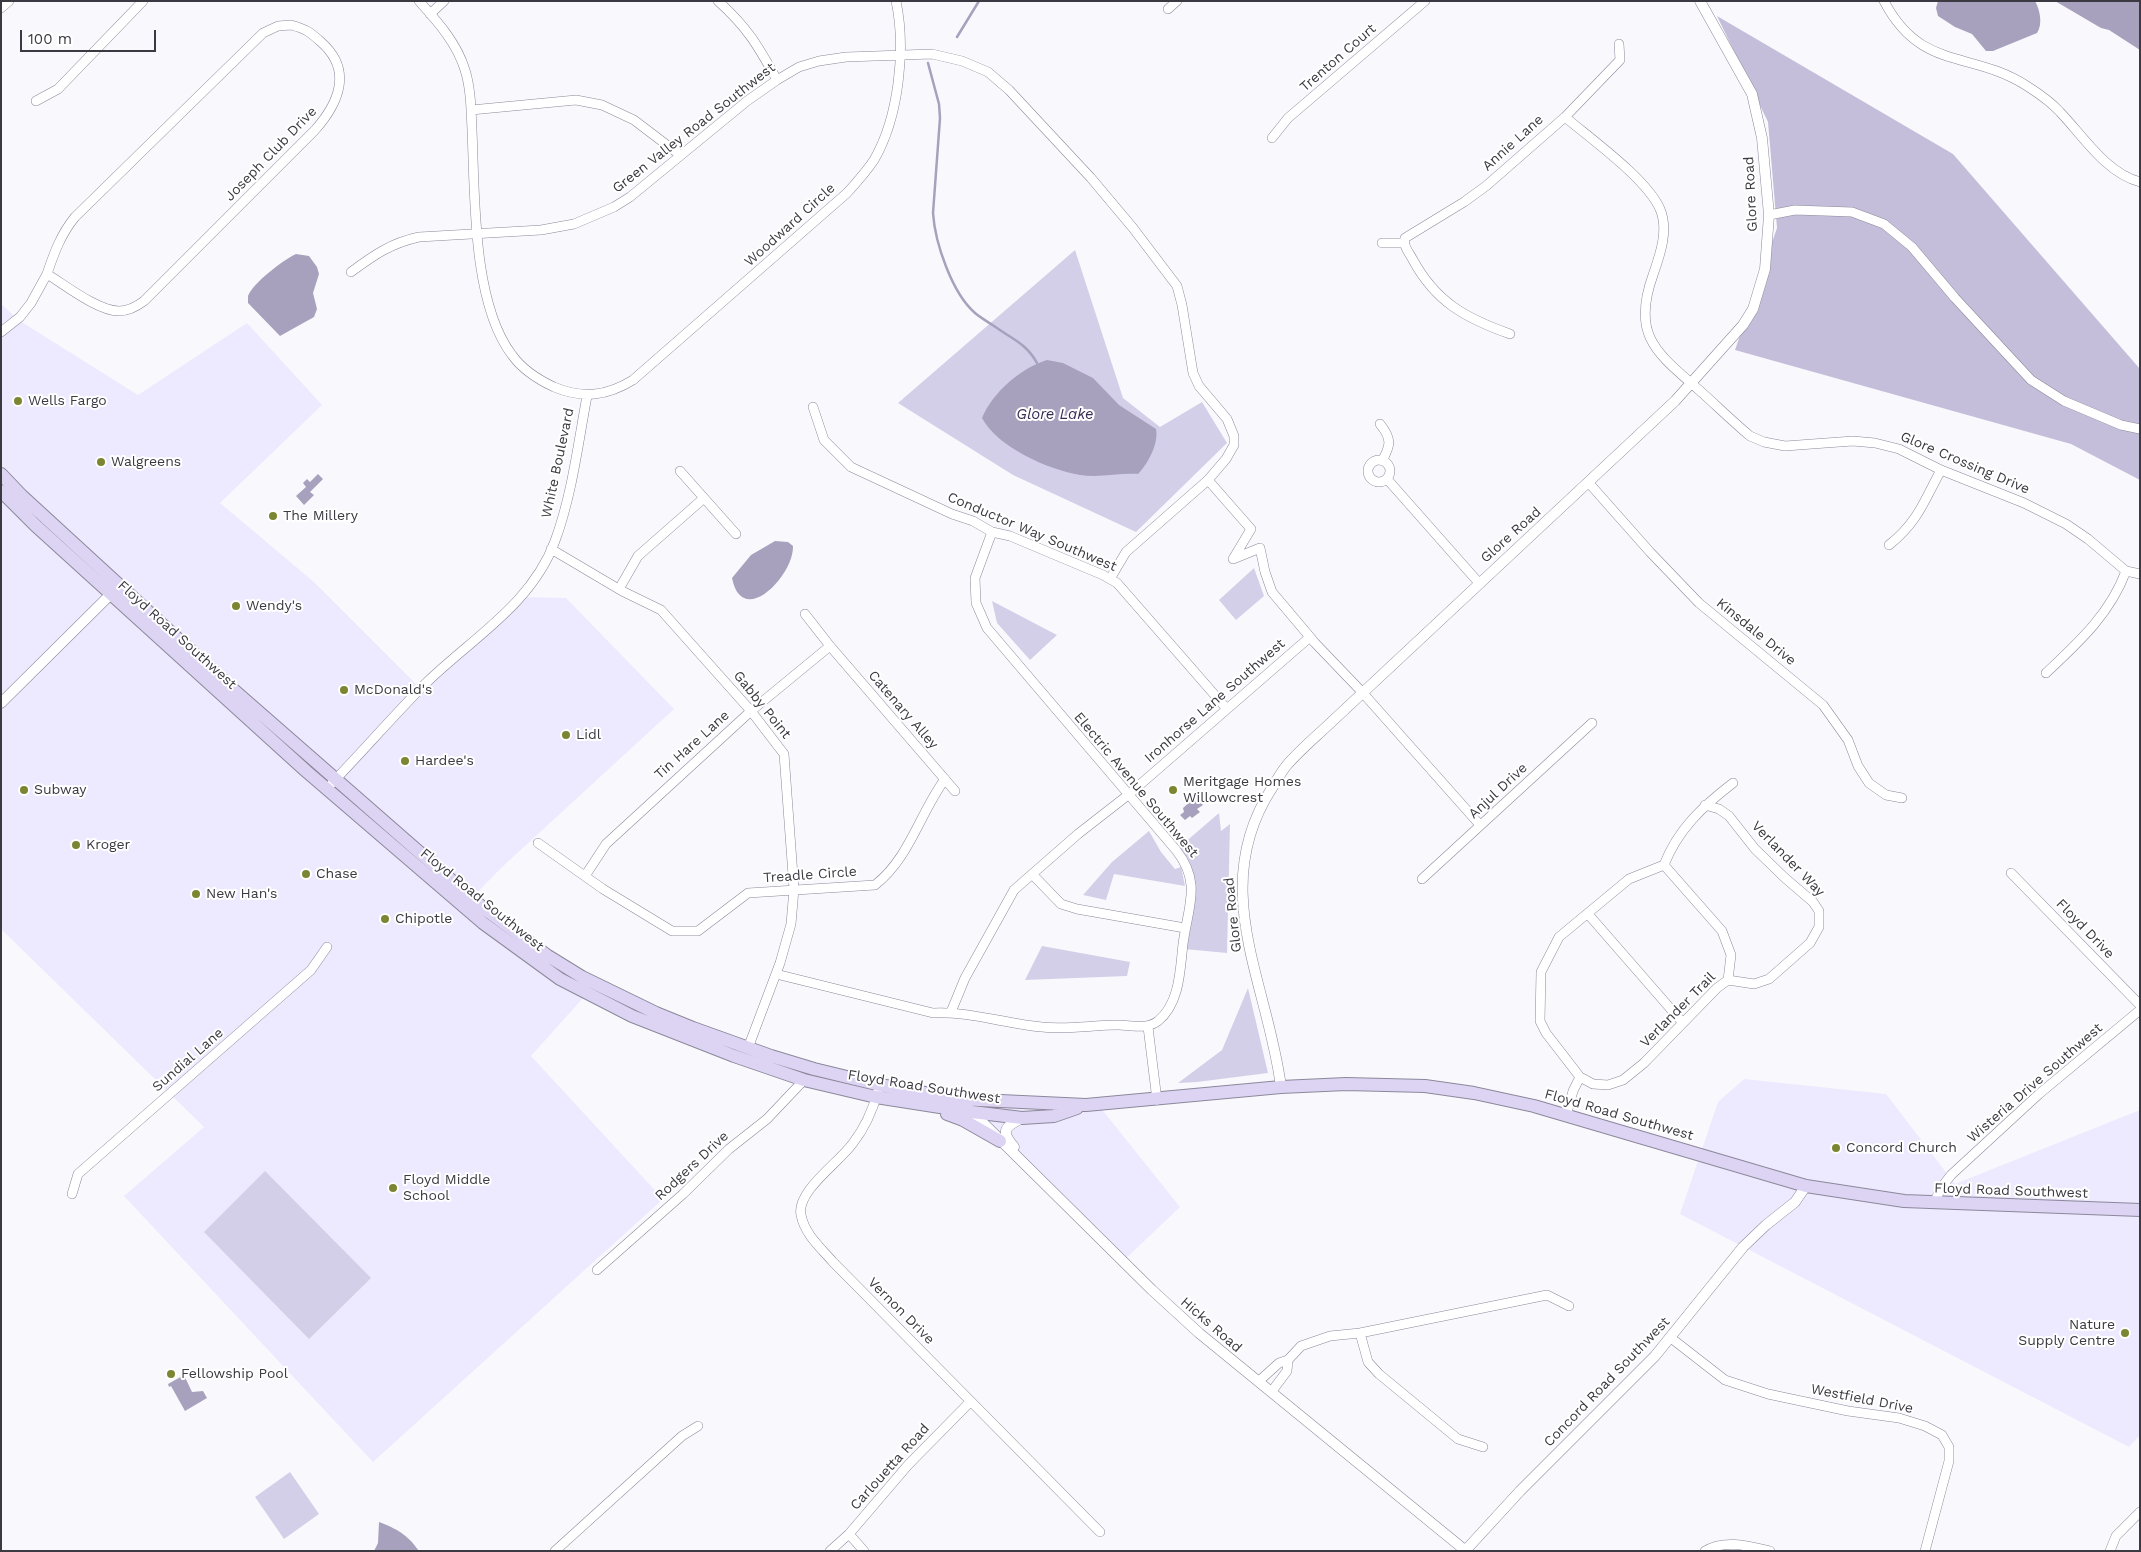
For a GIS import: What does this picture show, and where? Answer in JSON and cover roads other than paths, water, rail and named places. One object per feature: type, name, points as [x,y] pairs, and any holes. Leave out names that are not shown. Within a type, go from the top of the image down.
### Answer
[{"type":"main road","name":"Floyd Road Southwest","points":[[1,474],[115,590]]},
{"type":"main road","name":"Floyd Road Southwest","points":[[1,491],[35,525],[115,590],[483,923],[560,979],[632,1016],[700,1044],[804,1080],[878,1091],[958,1099],[1086,1105],[1157,1100],[1281,1087],[1346,1084],[1425,1086],[1506,1099],[1806,1186],[1871,1198],[1934,1203],[2140,1210]]},
{"type":"main road","name":"Floyd Road Southwest","points":[[331,784],[482,907],[548,956],[619,996],[694,1028],[916,1104],[1022,1118],[1054,1116],[1086,1105]]},
{"type":"main road","points":[[916,1104],[963,1120],[1000,1141]]},
{"type":"street","points":[[1,8],[9,1]]},
{"type":"street","points":[[36,101],[58,89],[142,1]]},
{"type":"street","name":"White Boulevard","points":[[331,784],[427,683],[500,618],[528,589],[541,570],[551,549],[568,492],[587,396],[565,392],[547,384],[524,368],[512,355],[489,307],[481,270],[471,110],[465,70],[458,51],[419,1]]},
{"type":"street","points":[[430,14],[444,1]]},
{"type":"street","points":[[718,1],[740,20],[777,80]]},
{"type":"street","name":"Woodward Circle","points":[[587,396],[622,387],[633,380],[819,218],[864,174],[874,159],[885,135],[896,95],[899,73],[900,20],[896,1]]},
{"type":"street","points":[[1168,9],[1177,1]]},
{"type":"street","name":"Trenton Court","points":[[1272,138],[1288,118],[1424,1]]},
{"type":"street","name":"Glore Road","points":[[1281,1087],[1247,939],[1242,896],[1243,863],[1249,832],[1262,802],[1286,766],[1362,692],[1674,401],[1739,330],[1753,309],[1765,269],[1769,215],[1762,138],[1752,94],[1700,1]]},
{"type":"street","points":[[1884,1],[1903,30],[1923,47],[1945,57],[2010,77],[2026,86],[2060,112],[2069,124],[2112,167],[2140,182]]},
{"type":"street","name":"Joseph Club Drive","points":[[1,332],[20,317],[31,303],[47,274],[55,250],[66,228],[76,216],[263,33],[278,26],[291,25],[306,29],[329,48],[336,61],[340,75],[338,94],[330,113],[316,130],[144,301],[128,310],[112,310],[102,307],[47,274]]},
{"type":"street","name":"Annie Lane","points":[[1404,243],[1407,236],[1433,222],[1486,186],[1564,117],[1620,60],[1618,44]]},
{"type":"street","name":"Green Valley Road Southwest","points":[[351,272],[379,251],[400,241],[419,237],[542,230],[574,224],[614,207],[630,197],[680,155],[777,80],[799,67],[846,57],[932,54],[962,61],[988,72],[1009,90],[1091,178],[1134,228],[1177,286],[1182,305],[1192,373],[1199,386],[1227,419],[1234,436],[1234,445],[1226,459],[1208,480],[1126,552],[1110,579]]},
{"type":"street","points":[[471,110],[576,100],[602,105],[634,120],[680,155]]},
{"type":"street","name":"Glore Crossing Drive","points":[[1564,117],[1645,186],[1660,209],[1664,228],[1662,247],[1645,301],[1645,320],[1649,334],[1663,357],[1750,436],[1764,442],[1785,446],[1853,441],[1875,443],[1899,449],[1941,470],[2024,503],[2066,524],[2088,539],[2126,571],[2140,574]]},
{"type":"street","points":[[1769,215],[1795,210],[1852,212],[1884,224],[1912,247],[1955,298],[2032,380],[2064,402],[2121,426],[2140,430]]},
{"type":"street","points":[[1382,243],[1404,243],[1424,278],[1446,303],[1468,318],[1510,334]]},
{"type":"street","name":"Conductor Way Southwest","points":[[813,406],[824,440],[851,467],[952,514],[972,521],[992,532],[1010,536],[1110,579],[1128,595],[1227,709]]},
{"type":"street","points":[[1380,424],[1388,434],[1388,450],[1382,460],[1371,463],[1368,474],[1376,482],[1386,479]]},
{"type":"street","points":[[1382,460],[1390,468],[1386,479]]},
{"type":"street","points":[[1889,545],[1906,532],[1914,521],[1941,470]]},
{"type":"street","points":[[680,471],[736,534]]},
{"type":"street","points":[[1386,479],[1479,582]]},
{"type":"street","points":[[1208,480],[1251,529],[1233,559],[1260,548],[1264,572],[1272,592],[1310,637],[1362,692],[1480,825]]},
{"type":"street","name":"Kinsdale Drive","points":[[1588,482],[1650,552],[1699,603],[1823,705],[1843,732],[1858,766],[1869,783],[1886,795],[1902,798]]},
{"type":"street","points":[[619,589],[638,556],[704,498]]},
{"type":"street","name":"Electric Avenue Southwest","points":[[992,532],[975,578],[976,603],[987,628],[1176,850],[1188,867],[1192,891],[1174,998],[1160,1019],[1148,1026]]},
{"type":"street","name":"Gabby Point","points":[[551,549],[619,589],[660,610],[751,711],[784,754],[794,889],[791,924],[776,974],[748,1048]]},
{"type":"street","points":[[2046,673],[2090,631],[2119,590],[2126,571]]},
{"type":"street","points":[[1,703],[115,590]]},
{"type":"street","points":[[805,614],[830,646]]},
{"type":"street","name":"Ironhorse Lane Southwest","points":[[951,1012],[965,978],[1014,890],[1078,834],[1128,795],[1310,637]]},
{"type":"street","name":"Tin Hare Lane","points":[[585,876],[606,844],[751,711],[830,646]]},
{"type":"street","name":"Catenary Alley","points":[[830,646],[955,791]]},
{"type":"street","name":"Anjul Drive","points":[[1422,879],[1592,723]]},
{"type":"street","name":"Treadle Circle","points":[[538,843],[585,876],[672,931],[698,930],[748,893],[875,885],[889,874],[903,854],[933,795],[945,779]]},
{"type":"street","points":[[1566,1116],[1573,1090],[1580,1077],[1546,1033],[1540,1021],[1541,972],[1550,951],[1559,937],[1629,879],[1664,865],[1671,846],[1681,832],[1705,805],[1733,783]]},
{"type":"street","name":"Verlander Way","points":[[1705,805],[1720,809],[1729,816],[1755,849],[1813,902],[1819,911],[1819,927],[1810,943],[1769,978],[1754,984],[1728,980]]},
{"type":"street","name":"Verlander Trail","points":[[1580,1077],[1593,1084],[1608,1084],[1623,1080],[1644,1064],[1717,988],[1728,980],[1731,956],[1722,931],[1664,865]]},
{"type":"street","name":"Floyd Drive","points":[[2011,873],[2140,1005]]},
{"type":"street","points":[[1032,874],[1061,904],[1077,909],[1185,928]]},
{"type":"street","points":[[1588,914],[1683,1023]]},
{"type":"street","name":"Sundial Lane","points":[[72,1194],[78,1174],[311,970],[327,947]]},
{"type":"street","points":[[776,974],[933,1013],[951,1012],[1041,1028],[1119,1025],[1148,1026],[1157,1100]]},
{"type":"street","name":"Wisteria Drive Southwest","points":[[1934,1203],[1941,1188],[1951,1175],[2039,1094],[2140,1010]]},
{"type":"street","name":"Rodgers Drive","points":[[597,1270],[683,1194],[729,1149],[767,1119],[804,1080]]},
{"type":"street","name":"Vernon Drive","points":[[878,1091],[872,1110],[854,1143],[802,1199],[801,1214],[808,1234],[970,1402],[1100,1532]]},
{"type":"street","name":"Hicks Road","points":[[958,1099],[992,1130],[1000,1141],[1175,1312],[1241,1369],[1272,1391],[1323,1436],[1465,1551]]},
{"type":"street","points":[[1022,1118],[1008,1125],[1005,1131],[1006,1138],[1022,1156],[1027,1166]]},
{"type":"street","name":"Concord Road Southwest","points":[[1465,1551],[1520,1491],[1631,1381],[1671,1338],[1743,1247],[1766,1225],[1796,1202],[1806,1186]]},
{"type":"street","points":[[1259,1381],[1279,1363],[1288,1360],[1301,1346],[1330,1336],[1360,1333],[1547,1295],[1569,1306]]},
{"type":"street","points":[[1360,1333],[1368,1362],[1379,1374],[1458,1439],[1483,1447]]},
{"type":"street","name":"Westfield Drive","points":[[1671,1338],[1725,1380],[1768,1394],[1848,1411],[1899,1418],[1925,1426],[1942,1435],[1949,1447],[1949,1461],[1925,1551]]},
{"type":"street","points":[[1272,1391],[1287,1371],[1288,1360]]},
{"type":"street","name":"Carlouetta Road","points":[[830,1551],[849,1534],[908,1464],[970,1402]]},
{"type":"street","points":[[554,1551],[682,1436],[698,1426]]},
{"type":"street","points":[[2110,1551],[2116,1536],[2140,1512]]},
{"type":"street","points":[[849,1534],[864,1551]]},
{"type":"street","points":[[1705,1551],[1710,1547],[1727,1544],[1770,1551]]},
{"type":"water","points":[[1938,1],[2035,1],[2039,13],[2039,29],[2037,33],[1993,51],[1986,51],[1972,34],[1955,27],[1938,16],[1936,8]]},
{"type":"water","points":[[2055,1],[2140,1],[2140,50],[2109,30],[2101,28]]},
{"type":"water","points":[[296,254],[309,256],[317,267],[319,274],[313,293],[317,309],[314,317],[280,336],[248,303],[248,296],[269,272]]},
{"type":"water","name":"Glore Lake","points":[[1047,360],[1063,363],[1093,378],[1119,405],[1156,429],[1156,441],[1152,453],[1138,474],[1080,475],[1054,468],[1025,456],[989,429],[982,418],[993,399],[1018,375]]},
{"type":"water","points":[[318,474],[323,479],[310,492],[314,495],[304,505],[296,496],[306,487],[303,483],[307,479],[310,482]]},
{"type":"water","points":[[775,541],[788,542],[793,546],[791,558],[785,571],[777,583],[767,592],[756,598],[746,599],[738,592],[732,578],[751,555]]},
{"type":"water","points":[[1198,799],[1203,805],[1197,809],[1200,812],[1192,818],[1190,816],[1185,820],[1180,815],[1184,812],[1183,808],[1191,801],[1194,803]]},
{"type":"water","points":[[184,1375],[192,1392],[203,1391],[207,1398],[185,1411],[168,1384]]},
{"type":"water","points":[[379,1522],[401,1533],[419,1551],[374,1551],[378,1543]]},
{"type":"waterway","points":[[957,37],[979,1]]},
{"type":"waterway","points":[[928,63],[939,104],[940,118],[933,213],[934,225],[946,267],[959,293],[975,313],[1023,346],[1037,363]]},
{"type":"place","name":"Wells Fargo","points":[[18,401]]},
{"type":"place","name":"Walgreens","points":[[101,462]]},
{"type":"place","name":"The Millery","points":[[273,516]]},
{"type":"place","name":"Wendy's","points":[[236,606]]},
{"type":"place","name":"McDonald's","points":[[344,690]]},
{"type":"place","name":"Lidl","points":[[566,735]]},
{"type":"place","name":"Hardee's","points":[[405,761]]},
{"type":"place","name":"Subway","points":[[24,790]]},
{"type":"place","name":"Meritgage Homes Willowcrest","points":[[1173,790]]},
{"type":"place","name":"Kroger","points":[[76,845]]},
{"type":"place","name":"Chase","points":[[306,874]]},
{"type":"place","name":"New Han's","points":[[196,894]]},
{"type":"place","name":"Chipotle","points":[[385,919]]},
{"type":"place","name":"Concord Church","points":[[1836,1148]]},
{"type":"place","name":"Floyd Middle School","points":[[393,1188]]},
{"type":"place","name":"Nature Supply Centre","points":[[2125,1333]]},
{"type":"place","name":"Fellowship Pool","points":[[171,1374]]}]
